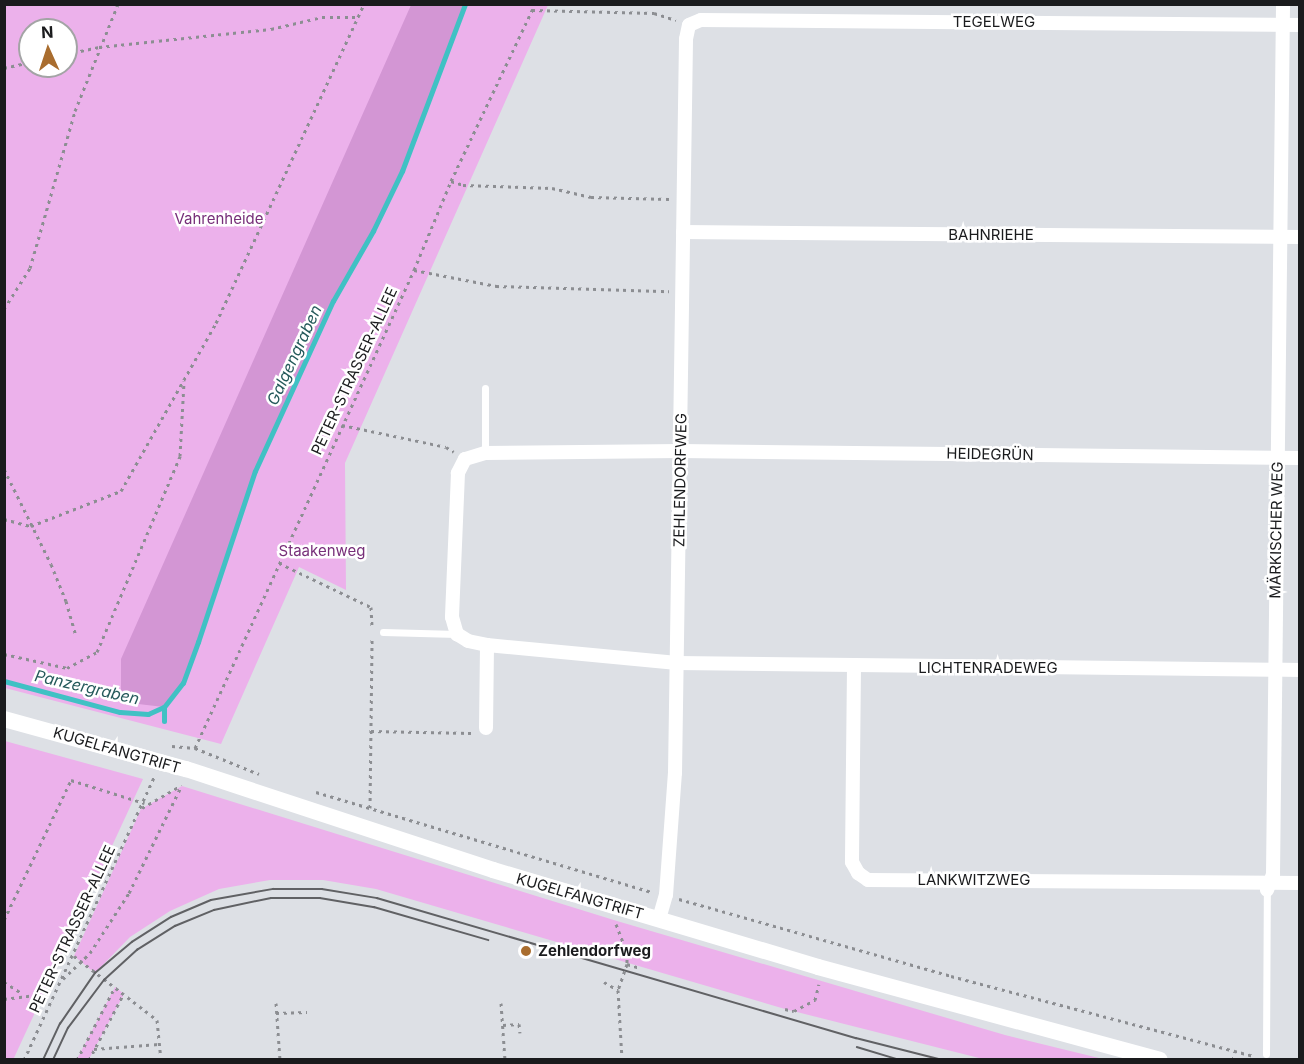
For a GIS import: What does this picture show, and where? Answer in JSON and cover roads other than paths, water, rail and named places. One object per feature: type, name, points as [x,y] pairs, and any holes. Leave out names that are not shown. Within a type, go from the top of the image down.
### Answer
[{"type":"street","name":"MÄRKISCHER WEG","points":[[1268,886],[1273,874],[1283,4]]},
{"type":"street","name":"TEGELWEG","points":[[689,25],[701,20],[1299,25]]},
{"type":"street","name":"ZEHLENDORFWEG","points":[[659,919],[666,896],[675,773],[686,39],[689,25]]},
{"type":"street","name":"BAHNRIEHE","points":[[683,232],[1299,237]]},
{"type":"street","name":"HEIDEGRÜN","points":[[680,451],[1299,458]]},
{"type":"street","points":[[677,663],[487,645],[468,641],[457,634],[452,617],[452,605],[458,473],[465,459],[485,453],[680,451]]},
{"type":"street","points":[[486,728],[487,645]]},
{"type":"street","name":"LICHTENRADEWEG","points":[[677,663],[854,667],[1299,670]]},
{"type":"street","name":"LANKWITZWEG","points":[[854,667],[852,862],[858,873],[868,879],[1268,886],[1299,883]]},
{"type":"street","name":"KUGELFANGTRIFT","points":[[4,719],[160,762],[493,870],[830,970],[1160,1059]]},
{"type":"lane","points":[[485,388],[485,453]]},
{"type":"lane","points":[[383,632],[457,634]]},
{"type":"lane","name":"MÄRKISCHER WEG","points":[[1266,1054],[1268,886]]},
{"type":"waterway","name":"Galgengraben","points":[[164,721],[164,707],[183,683],[198,642],[255,471],[333,301],[373,231],[402,171],[465,4]]},
{"type":"waterway","name":"Panzergraben","points":[[4,681],[120,712],[148,714],[164,707]]},
{"type":"tram line","points":[[43,1060],[60,1024],[95,973],[132,942],[171,917],[211,900],[273,889],[322,889],[377,898],[856,1038],[943,1060]]},
{"type":"tram line","points":[[53,1060],[68,1028],[104,980],[137,950],[175,926],[214,910],[271,898],[320,898],[374,907],[488,940]]},
{"type":"tram line","points":[[857,1047],[900,1060]]},
{"type":"place","name":"Zehlendorfweg","points":[[526,951]]},
{"type":"park label","name":"Vahrenheide","points":[[219,219]]},
{"type":"park label","name":"Staakenweg","points":[[322,551]]}]
